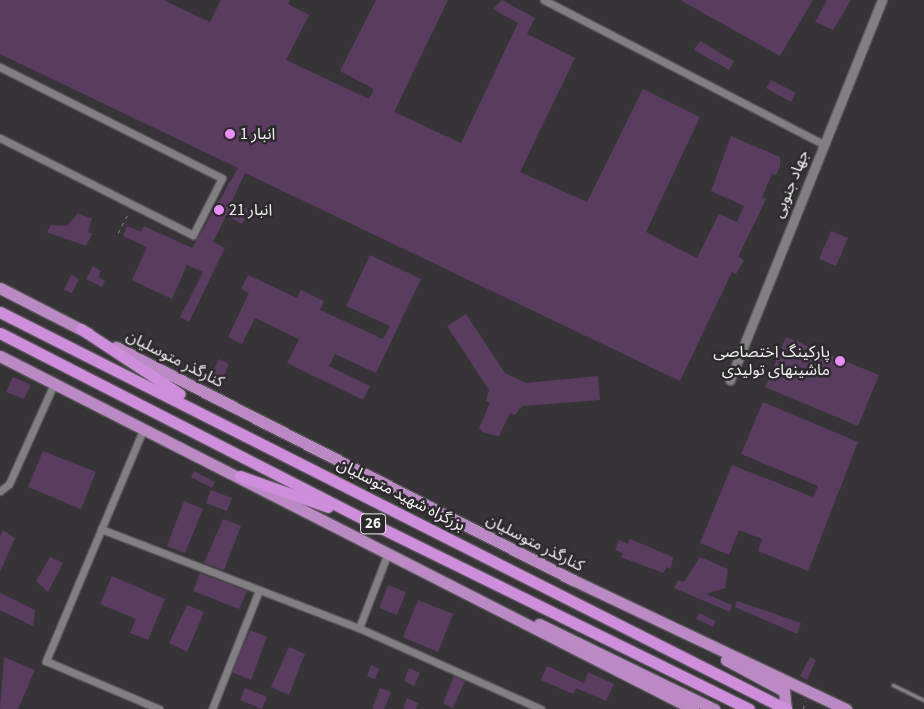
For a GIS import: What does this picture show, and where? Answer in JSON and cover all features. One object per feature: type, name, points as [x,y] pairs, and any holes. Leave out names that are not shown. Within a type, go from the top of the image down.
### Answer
[{"type":"highway","name":"بزرگراه شهید متوسلیان","points":[[0,312],[239,430],[786,709]]},
{"type":"highway","points":[[82,329],[239,430]]},
{"type":"highway","name":"26","points":[[0,333],[373,524],[749,709]]},
{"type":"highway","points":[[240,476],[373,524]]},
{"type":"main road","name":"کنارگذر متوسلیان","points":[[0,288],[582,585],[846,709]]},
{"type":"main road","points":[[0,356],[143,430],[240,476],[461,592],[693,709]]},
{"type":"main road","points":[[582,585],[773,683],[784,691],[786,709]]},
{"type":"main road","points":[[461,592],[506,608],[714,709]]},
{"type":"street","points":[[544,0],[823,144]]},
{"type":"street","name":"جهاد جنوبی","points":[[730,380],[882,0]]},
{"type":"street","points":[[0,67],[222,178],[193,235],[0,138]]},
{"type":"street","points":[[0,491],[9,484],[54,384]]},
{"type":"street","points":[[143,430],[46,661],[159,709]]},
{"type":"street","points":[[102,529],[359,628],[541,709]]},
{"type":"street","points":[[359,628],[388,553]]},
{"type":"street","points":[[212,709],[259,590]]},
{"type":"lane","points":[[894,685],[924,700]]},
{"type":"path","points":[[118,233],[133,205]]},
{"type":"building","points":[[0,0],[163,0],[210,22],[221,0],[290,0],[288,4],[309,15],[286,60],[369,99],[374,89],[340,71],[376,0],[448,0],[394,112],[461,143],[518,23],[493,9],[502,0],[535,18],[527,34],[575,58],[520,172],[587,202],[643,89],[700,117],[646,232],[697,258],[719,214],[737,222],[744,206],[711,191],[731,136],[780,157],[780,166],[776,175],[772,174],[762,197],[766,199],[738,257],[744,260],[736,274],[732,272],[680,381],[245,173],[232,201],[249,210],[242,224],[226,215],[213,242],[225,248],[189,322],[180,317],[203,272],[187,265],[172,299],[132,280],[147,247],[123,236],[127,226],[141,232],[144,226],[192,248],[238,168],[0,54]]},
{"type":"building","points":[[680,0],[813,0],[780,56]]},
{"type":"building","points":[[827,0],[851,0],[833,30],[815,22]]},
{"type":"building","points":[[700,41],[734,61],[729,70],[694,50]]},
{"type":"building","points":[[771,80],[796,93],[791,102],[766,88]]},
{"type":"building","points":[[78,213],[92,219],[88,232],[92,234],[86,246],[47,232],[51,225],[67,226]]},
{"type":"building","points":[[831,231],[848,238],[836,266],[819,259]]},
{"type":"building","points":[[370,255],[421,279],[376,373],[335,354],[329,366],[370,386],[363,400],[287,363],[299,339],[255,318],[242,344],[228,337],[249,293],[241,289],[248,275],[297,298],[301,290],[324,301],[320,310],[383,339],[390,326],[346,306]]},
{"type":"building","points":[[93,266],[101,271],[98,277],[105,281],[102,287],[86,279]]},
{"type":"building","points":[[71,275],[79,279],[72,293],[64,290]]},
{"type":"building","points":[[466,314],[505,373],[526,383],[598,376],[600,400],[522,406],[515,415],[510,413],[499,436],[484,433],[479,428],[490,403],[486,401],[489,390],[447,326]]},
{"type":"building","points":[[786,337],[879,375],[858,426],[765,387]]},
{"type":"building","points":[[219,359],[229,364],[222,379],[212,374]]},
{"type":"building","points":[[13,377],[31,385],[24,399],[6,392]]},
{"type":"building","points":[[763,402],[858,442],[808,571],[758,551],[762,539],[739,530],[729,555],[700,543],[732,465],[813,497],[818,486],[741,454]]},
{"type":"building","points":[[43,451],[96,472],[81,509],[28,487]]},
{"type":"building","points":[[194,471],[215,482],[212,488],[191,477]]},
{"type":"building","points":[[211,490],[232,498],[227,511],[206,503]]},
{"type":"building","points":[[184,501],[203,509],[185,553],[167,546]]},
{"type":"building","points":[[223,519],[241,526],[224,570],[204,563]]},
{"type":"building","points":[[3,530],[15,538],[0,572],[0,536]]},
{"type":"building","points":[[630,539],[673,557],[671,569],[667,567],[663,573],[621,557],[623,553],[615,550],[619,540],[628,544]]},
{"type":"building","points":[[50,557],[63,563],[48,592],[36,581]]},
{"type":"building","points":[[700,557],[728,569],[725,588],[706,594],[732,605],[730,612],[674,588],[678,580],[684,582]]},
{"type":"building","points":[[200,573],[247,591],[239,609],[193,591]]},
{"type":"building","points":[[112,576],[165,599],[148,640],[130,633],[136,619],[100,604]]},
{"type":"building","points":[[388,585],[406,592],[397,615],[379,608]]},
{"type":"building","points":[[0,593],[35,610],[33,626],[0,610]]},
{"type":"building","points":[[418,600],[453,614],[438,652],[403,637]]},
{"type":"building","points":[[737,601],[801,623],[797,634],[735,607]]},
{"type":"building","points":[[187,605],[204,612],[187,652],[169,643]]},
{"type":"building","points":[[699,613],[716,621],[713,627],[696,619]]},
{"type":"building","points":[[250,630],[267,637],[251,680],[232,672]]},
{"type":"building","points":[[289,647],[305,654],[289,695],[271,687]]},
{"type":"building","points":[[4,657],[35,670],[18,709],[0,709]]},
{"type":"building","points":[[810,657],[816,660],[807,680],[800,676]]},
{"type":"building","points":[[371,665],[379,669],[375,679],[367,676]]},
{"type":"building","points":[[547,666],[584,683],[588,672],[614,684],[606,701],[576,688],[573,694],[541,680]]},
{"type":"building","points":[[409,668],[420,673],[414,686],[404,681]]},
{"type":"building","points":[[454,676],[465,681],[453,708],[443,703]]},
{"type":"building","points":[[245,688],[267,697],[262,709],[240,700]]},
{"type":"building","points":[[380,688],[391,692],[384,709],[372,709]]},
{"type":"building","points":[[407,698],[418,703],[416,709],[403,709]]},
{"type":"place","name":"انبار 1","points":[[230,134]]},
{"type":"place","name":"انبار 21","points":[[219,210]]},
{"type":"place","name":"پارکینگ اختصاصی ماشینهای تولیدی","points":[[840,361]]}]
